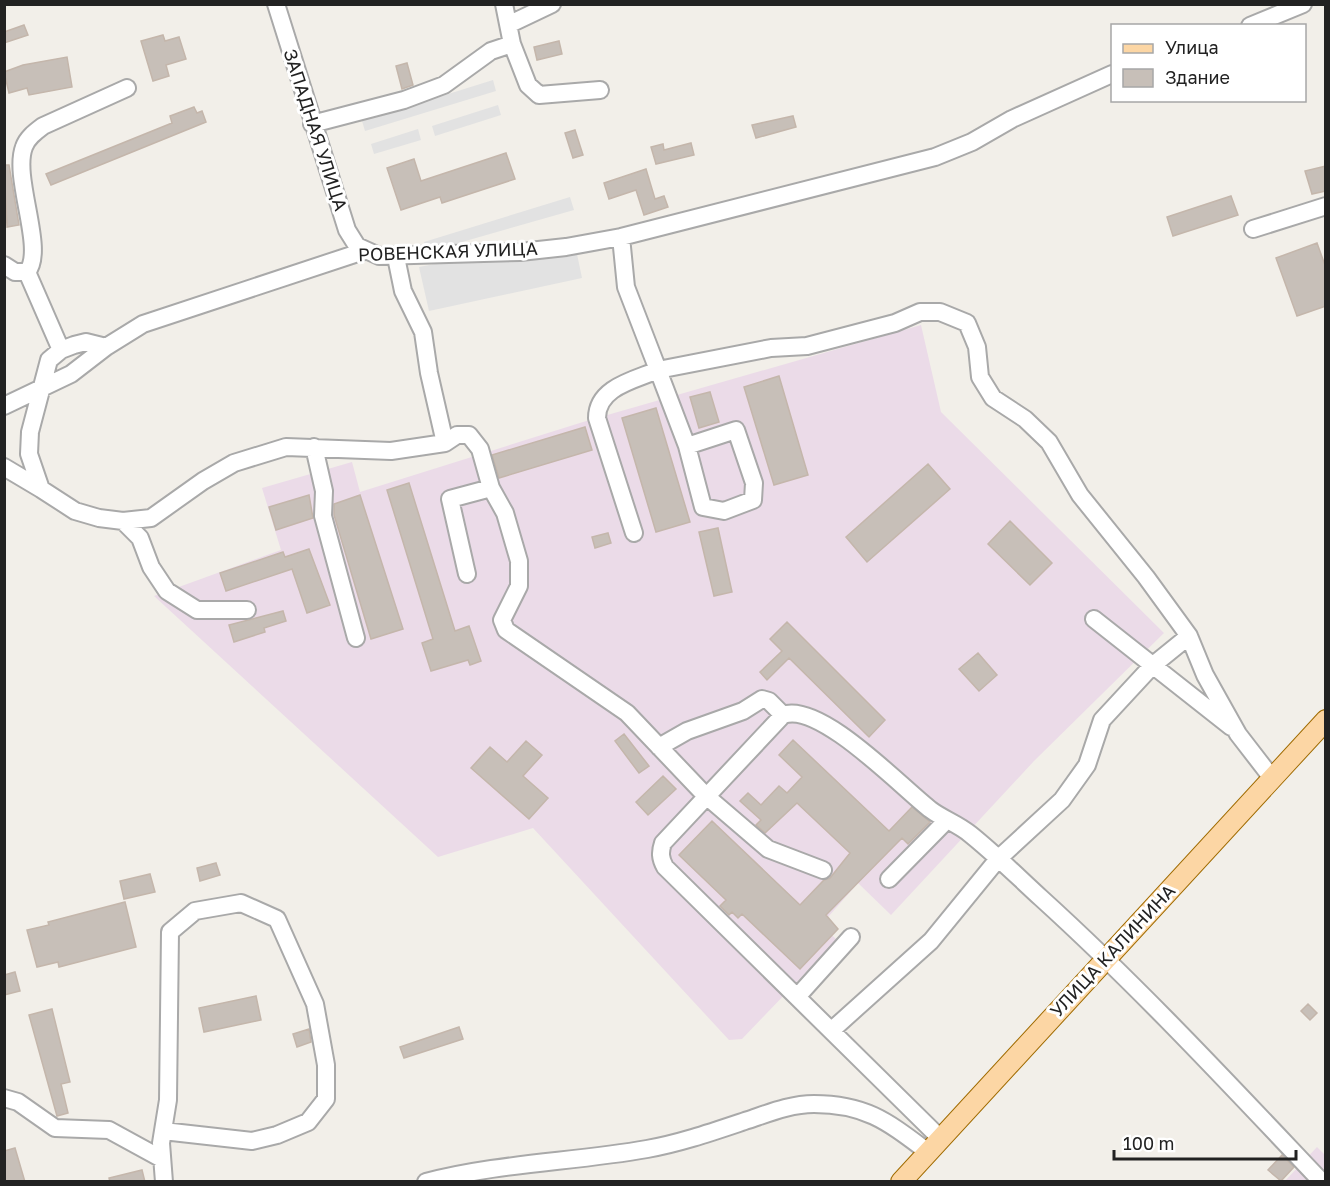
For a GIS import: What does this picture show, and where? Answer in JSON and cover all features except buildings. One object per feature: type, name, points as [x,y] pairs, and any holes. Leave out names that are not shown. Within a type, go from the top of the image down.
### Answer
[{"type":"main road","name":"УЛИЦА КАЛИНИНА","points":[[901,1182],[1326,720]]},
{"type":"street","name":"ЗАПАДНАЯ УЛИЦА","points":[[276,4],[347,230],[364,251]]},
{"type":"street","points":[[504,4],[510,24],[512,44],[528,85],[539,95],[600,90]]},
{"type":"street","points":[[510,24],[552,4]]},
{"type":"street","points":[[1255,24],[1303,4]]},
{"type":"street","points":[[312,124],[404,100],[444,85],[491,51],[512,44]]},
{"type":"street","name":"РОВЕНСКАЯ УЛИЦА","points":[[4,406],[71,374],[106,347],[143,324],[364,251],[379,256],[396,257],[520,252],[621,237],[935,157],[972,142],[1012,119],[1111,75]]},
{"type":"street","points":[[61,350],[27,272],[34,256],[22,158],[24,147],[31,135],[43,126],[127,88]]},
{"type":"street","points":[[1253,229],[1326,206]]},
{"type":"street","points":[[621,237],[626,287],[687,446],[703,507],[724,511],[753,500],[754,483],[736,430],[687,446]]},
{"type":"street","points":[[396,257],[403,291],[423,332],[429,373],[446,443]]},
{"type":"street","points":[[4,265],[15,272],[27,272]]},
{"type":"street","points":[[634,533],[597,417],[597,408],[607,392],[658,370],[771,348],[807,346],[895,323],[920,312],[940,312],[966,323],[977,347],[980,377],[993,399],[1025,419],[1049,442],[1080,495],[1146,577],[1189,636],[1205,675],[1238,734],[1272,778]]},
{"type":"street","points":[[42,489],[29,454],[30,432],[49,360],[61,350],[86,342],[106,347]]},
{"type":"street","points":[[4,467],[75,511],[123,521],[151,518],[203,481],[234,464],[286,447],[391,451],[446,443],[457,435],[469,435],[480,449],[491,488],[505,513],[521,574],[519,586],[503,615],[503,625],[614,704],[705,795],[768,849],[823,870]]},
{"type":"street","points":[[314,447],[324,491],[323,516],[356,638]]},
{"type":"street","points":[[467,574],[450,499],[491,488]]},
{"type":"street","points":[[123,521],[140,538],[151,567],[167,591],[197,610],[247,609]]},
{"type":"street","points":[[1094,619],[1238,734]]},
{"type":"street","points":[[832,1030],[931,942],[998,859],[1062,800],[1087,765],[1102,720],[1152,666],[1189,636]]},
{"type":"street","points":[[659,747],[687,731],[743,711],[762,699],[769,701],[783,715]]},
{"type":"street","points":[[934,1145],[832,1030],[665,867],[661,860],[660,851],[663,843],[705,795],[783,715],[792,712],[803,714],[834,731],[885,768],[931,810],[968,832],[1107,958],[1314,1179]]},
{"type":"street","points":[[889,879],[947,819]]},
{"type":"street","points":[[163,1131],[252,1141],[277,1135],[308,1122],[326,1099],[326,1065],[315,1004],[277,919],[241,903],[195,911],[170,932],[168,1100],[163,1131],[162,1159],[165,1182]]},
{"type":"street","points":[[797,997],[850,937]]},
{"type":"street","points":[[4,1098],[18,1102],[55,1128],[109,1130],[162,1159]]},
{"type":"street","points":[[426,1182],[494,1168],[648,1148],[712,1132],[788,1107],[813,1104],[854,1108],[883,1118],[934,1145]]},
{"type":"shaded area","points":[[493,80],[496,91],[365,131],[362,121]]},
{"type":"shaded area","points":[[498,105],[501,115],[435,136],[432,126]]},
{"type":"shaded area","points":[[418,129],[421,140],[374,154],[371,144]]},
{"type":"shaded area","points":[[570,197],[574,210],[427,252],[424,242]]},
{"type":"shaded area","points":[[577,254],[582,278],[429,311],[419,267],[440,263]]},
{"type":"shaded area","points":[[921,325],[941,412],[1164,633],[1034,761],[891,915],[858,883],[821,925],[837,940],[742,1039],[729,1040],[533,828],[438,857],[154,596],[281,550],[262,488],[352,462],[360,492],[583,422]]},
{"type":"shaded area","points":[[1317,1147],[1325,1155],[1325,1181],[1284,1182]]}]
